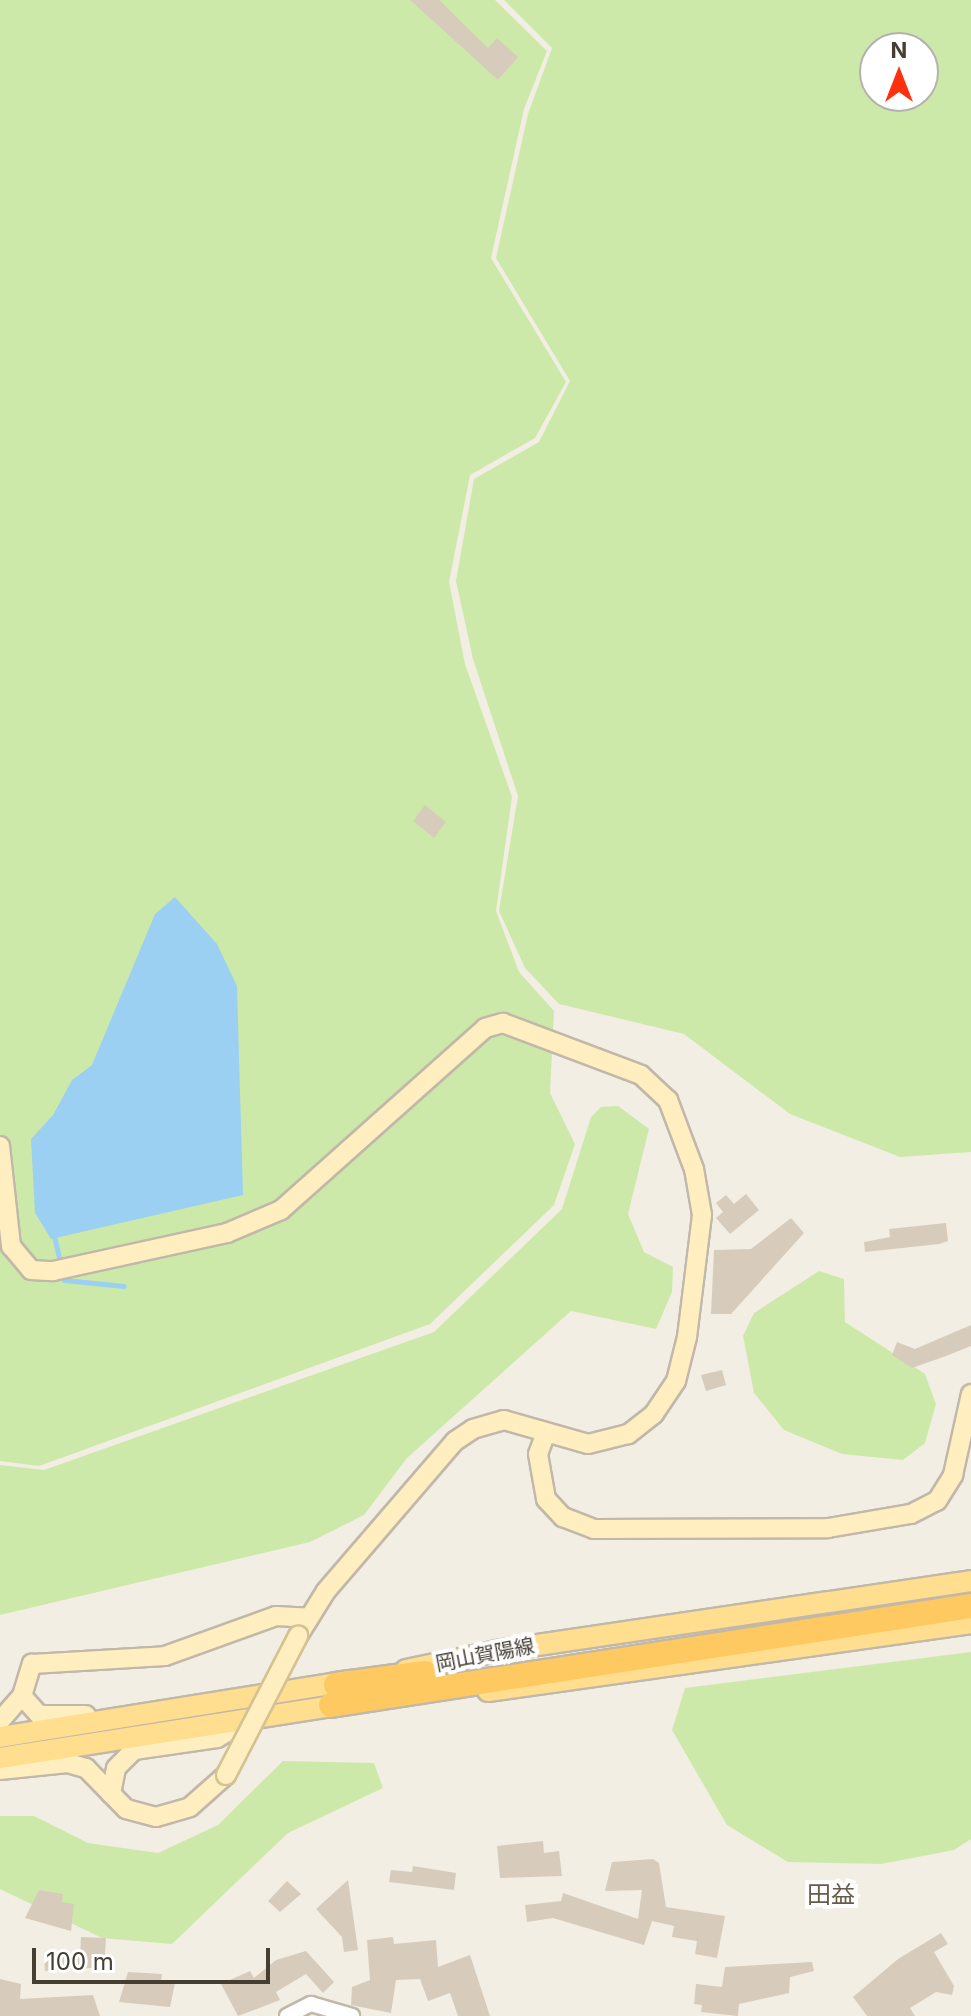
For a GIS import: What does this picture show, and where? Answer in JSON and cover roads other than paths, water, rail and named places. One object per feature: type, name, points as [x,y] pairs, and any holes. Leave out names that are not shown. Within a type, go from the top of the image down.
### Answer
[{"type":"highway","points":[[334,1695],[971,1590]]},
{"type":"highway","points":[[334,1695],[971,1606]]},
{"type":"main road","name":"岡山賀陽線","points":[[0,1758],[248,1720],[497,1651],[971,1581]]},
{"type":"main road","name":"岡山賀陽線","points":[[0,1737],[224,1702],[542,1687],[971,1623]]},
{"type":"street","points":[[0,1146],[11,1246],[31,1270],[53,1271],[227,1233],[281,1210],[485,1028],[503,1023],[641,1075],[668,1100],[700,1189],[687,1337],[676,1381],[654,1414],[628,1434],[588,1444],[545,1435],[504,1420],[455,1441],[309,1618],[226,1775],[201,1800],[168,1816],[133,1813],[86,1768],[68,1763],[0,1770]]},
{"type":"street","points":[[545,1435],[538,1454],[546,1499],[563,1517],[594,1529],[828,1528],[911,1514],[937,1501],[953,1475],[971,1394]]},
{"type":"street","points":[[0,1721],[22,1696],[32,1664],[48,1660],[165,1656],[276,1616],[309,1618]]},
{"type":"street","points":[[22,1696],[32,1710],[50,1717],[173,1701],[224,1702]]},
{"type":"street","points":[[111,1794],[116,1768],[134,1750],[217,1738],[248,1720]]},
{"type":"street","points":[[287,2016],[311,2004],[352,2016]]},
{"type":"water","points":[[175,897],[217,944],[237,986],[243,1195],[51,1239],[35,1213],[31,1139],[53,1115],[72,1080],[92,1065],[155,914]]},
{"type":"waterway","points":[[54,1236],[60,1262]]},
{"type":"waterway","points":[[64,1280],[124,1286]]},
{"type":"district","name":"田益","points":[[831,1895]]}]
